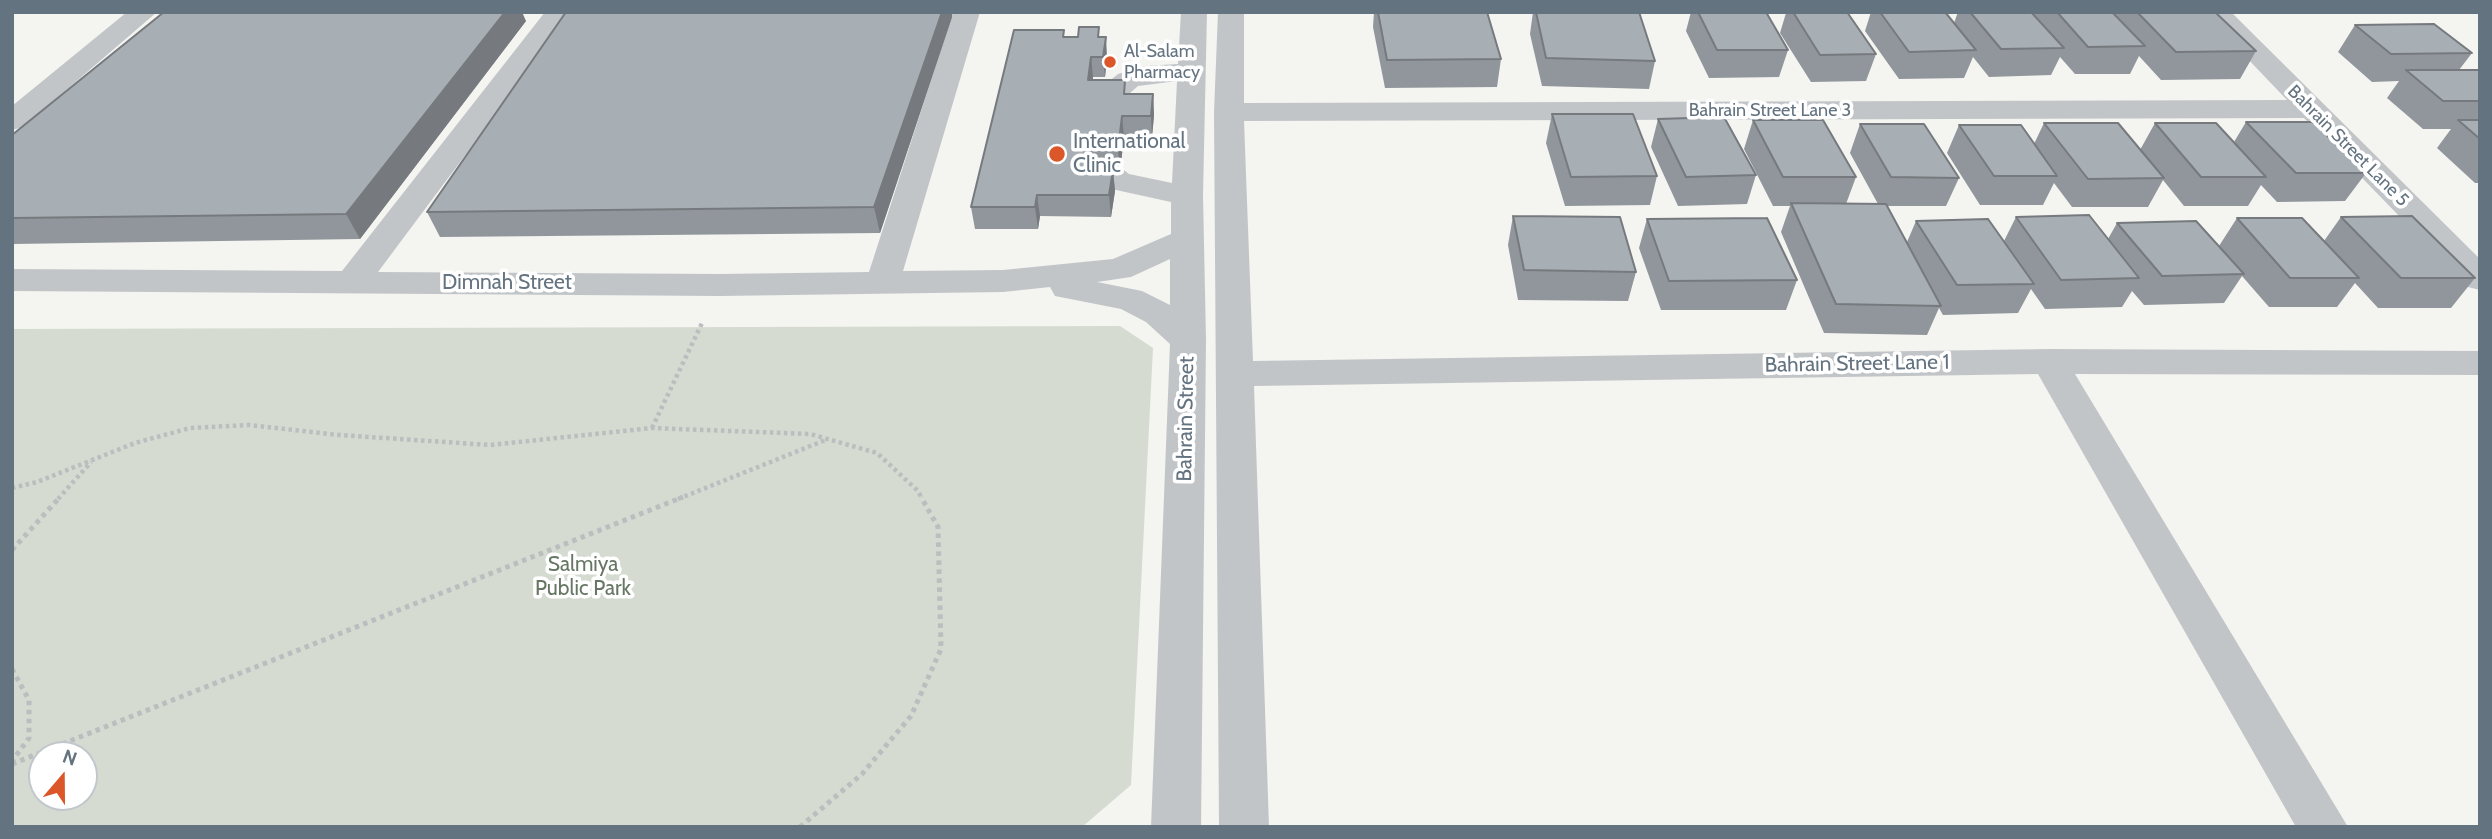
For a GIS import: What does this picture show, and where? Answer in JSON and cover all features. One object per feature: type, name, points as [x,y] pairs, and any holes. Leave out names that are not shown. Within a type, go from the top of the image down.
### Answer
[{"type":"street","points":[[12,121],[144,12]]},
{"type":"street","points":[[352,282],[559,12]]},
{"type":"street","points":[[883,282],[967,12]]},
{"type":"street","name":"Bahrain Street","points":[[1176,827],[1188,340],[1187,195],[1194,12]]},
{"type":"street","points":[[1231,12],[1229,112],[1244,827]]},
{"type":"street","name":"Bahrain Street Lane 5","points":[[2216,12],[2480,279]]},
{"type":"street","points":[[1111,100],[1117,89],[1128,80],[1144,75],[1192,71]]},
{"type":"street","name":"Bahrain Street Lane 3","points":[[1229,112],[2312,109]]},
{"type":"street","points":[[1105,171],[1118,181],[1150,190],[1187,195]]},
{"type":"street","name":"Dimnah Street","points":[[12,280],[720,285],[1003,281],[1084,275],[1119,269],[1188,239]]},
{"type":"street","name":"Dimnah Street","points":[[1003,281],[1094,291],[1130,299],[1158,314],[1188,340]]},
{"type":"street","points":[[2049,361],[2323,827]]},
{"type":"street","name":"Bahrain Street Lane 1","points":[[1234,374],[2049,361],[2480,363]]},
{"type":"path","points":[[652,428],[720,285]]},
{"type":"path","points":[[12,488],[37,482],[135,443],[190,428],[248,425],[340,435],[490,445],[652,428],[810,434],[877,453],[918,491],[938,527],[941,649],[911,716],[862,774],[800,827]]},
{"type":"path","points":[[12,762],[828,439]]},
{"type":"path","points":[[12,550],[93,459]]},
{"type":"path","points":[[12,669],[29,700],[29,738],[12,762]]},
{"type":"green space","name":"Salmiya Public Park","points":[[1120,326],[1153,348],[1131,785],[1082,827],[12,827],[12,329]]},
{"type":"building","points":[[164,12],[505,12],[346,214],[12,218],[12,135]]},
{"type":"building","points":[[566,12],[942,12],[874,207],[427,212]]},
{"type":"building","points":[[1378,12],[1487,12],[1501,59],[1387,60]]},
{"type":"building","points":[[1536,12],[1639,12],[1655,61],[1546,58]]},
{"type":"building","points":[[1698,12],[1766,12],[1788,50],[1717,50]]},
{"type":"building","points":[[1793,12],[1847,12],[1876,54],[1820,55]]},
{"type":"building","points":[[1880,12],[1945,12],[1976,50],[1909,52]]},
{"type":"building","points":[[1970,12],[2031,12],[2064,48],[2001,49]]},
{"type":"building","points":[[2057,12],[2112,12],[2145,46],[2088,47]]},
{"type":"building","points":[[2137,12],[2215,12],[2256,51],[2176,52]]},
{"type":"building","points":[[2434,24],[2472,53],[2391,54],[2355,25]]},
{"type":"building","name":"International Clinic","points":[[1079,27],[1099,27],[1098,37],[1106,37],[1103,57],[1091,57],[1088,80],[1125,80],[1124,94],[1153,94],[1151,116],[1122,116],[1118,150],[1090,150],[1087,170],[1113,170],[1109,195],[1037,195],[1035,207],[971,207],[1014,30],[1064,30],[1063,37],[1078,37]]},
{"type":"building","points":[[2406,70],[2480,70],[2480,101],[2443,101]]},
{"type":"building","points":[[1552,114],[1633,114],[1657,176],[1571,177]]},
{"type":"building","points":[[1724,117],[1756,175],[1686,177],[1658,119]]},
{"type":"building","points":[[1753,120],[1823,120],[1856,177],[1783,177]]},
{"type":"building","points":[[2458,120],[2480,120],[2480,139]]},
{"type":"building","points":[[2246,122],[2313,122],[2366,173],[2296,173]]},
{"type":"building","points":[[2044,123],[2118,123],[2164,178],[2088,179]]},
{"type":"building","points":[[2155,123],[2216,123],[2266,177],[2201,177]]},
{"type":"building","points":[[1860,124],[1924,124],[1959,178],[1891,177]]},
{"type":"building","points":[[1959,125],[2021,125],[2057,176],[1994,176]]},
{"type":"building","points":[[1791,203],[1886,204],[1941,306],[1836,304]]},
{"type":"building","points":[[2089,215],[2139,278],[2061,280],[2016,217]]},
{"type":"building","points":[[1513,216],[1620,217],[1636,272],[1524,270]]},
{"type":"building","points":[[2412,216],[2475,278],[2401,278],[2341,217]]},
{"type":"building","points":[[1767,218],[1797,280],[1669,281],[1647,219]]},
{"type":"building","points":[[2237,218],[2302,218],[2359,278],[2290,278]]},
{"type":"building","points":[[1988,219],[2034,284],[1957,285],[1916,221]]},
{"type":"building","points":[[2196,221],[2244,274],[2162,276],[2117,223]]},
{"type":"place","name":"Al-Salam Pharmacy","points":[[1110,62]]},
{"type":"place","name":"International Clinic","points":[[1057,154]]}]
